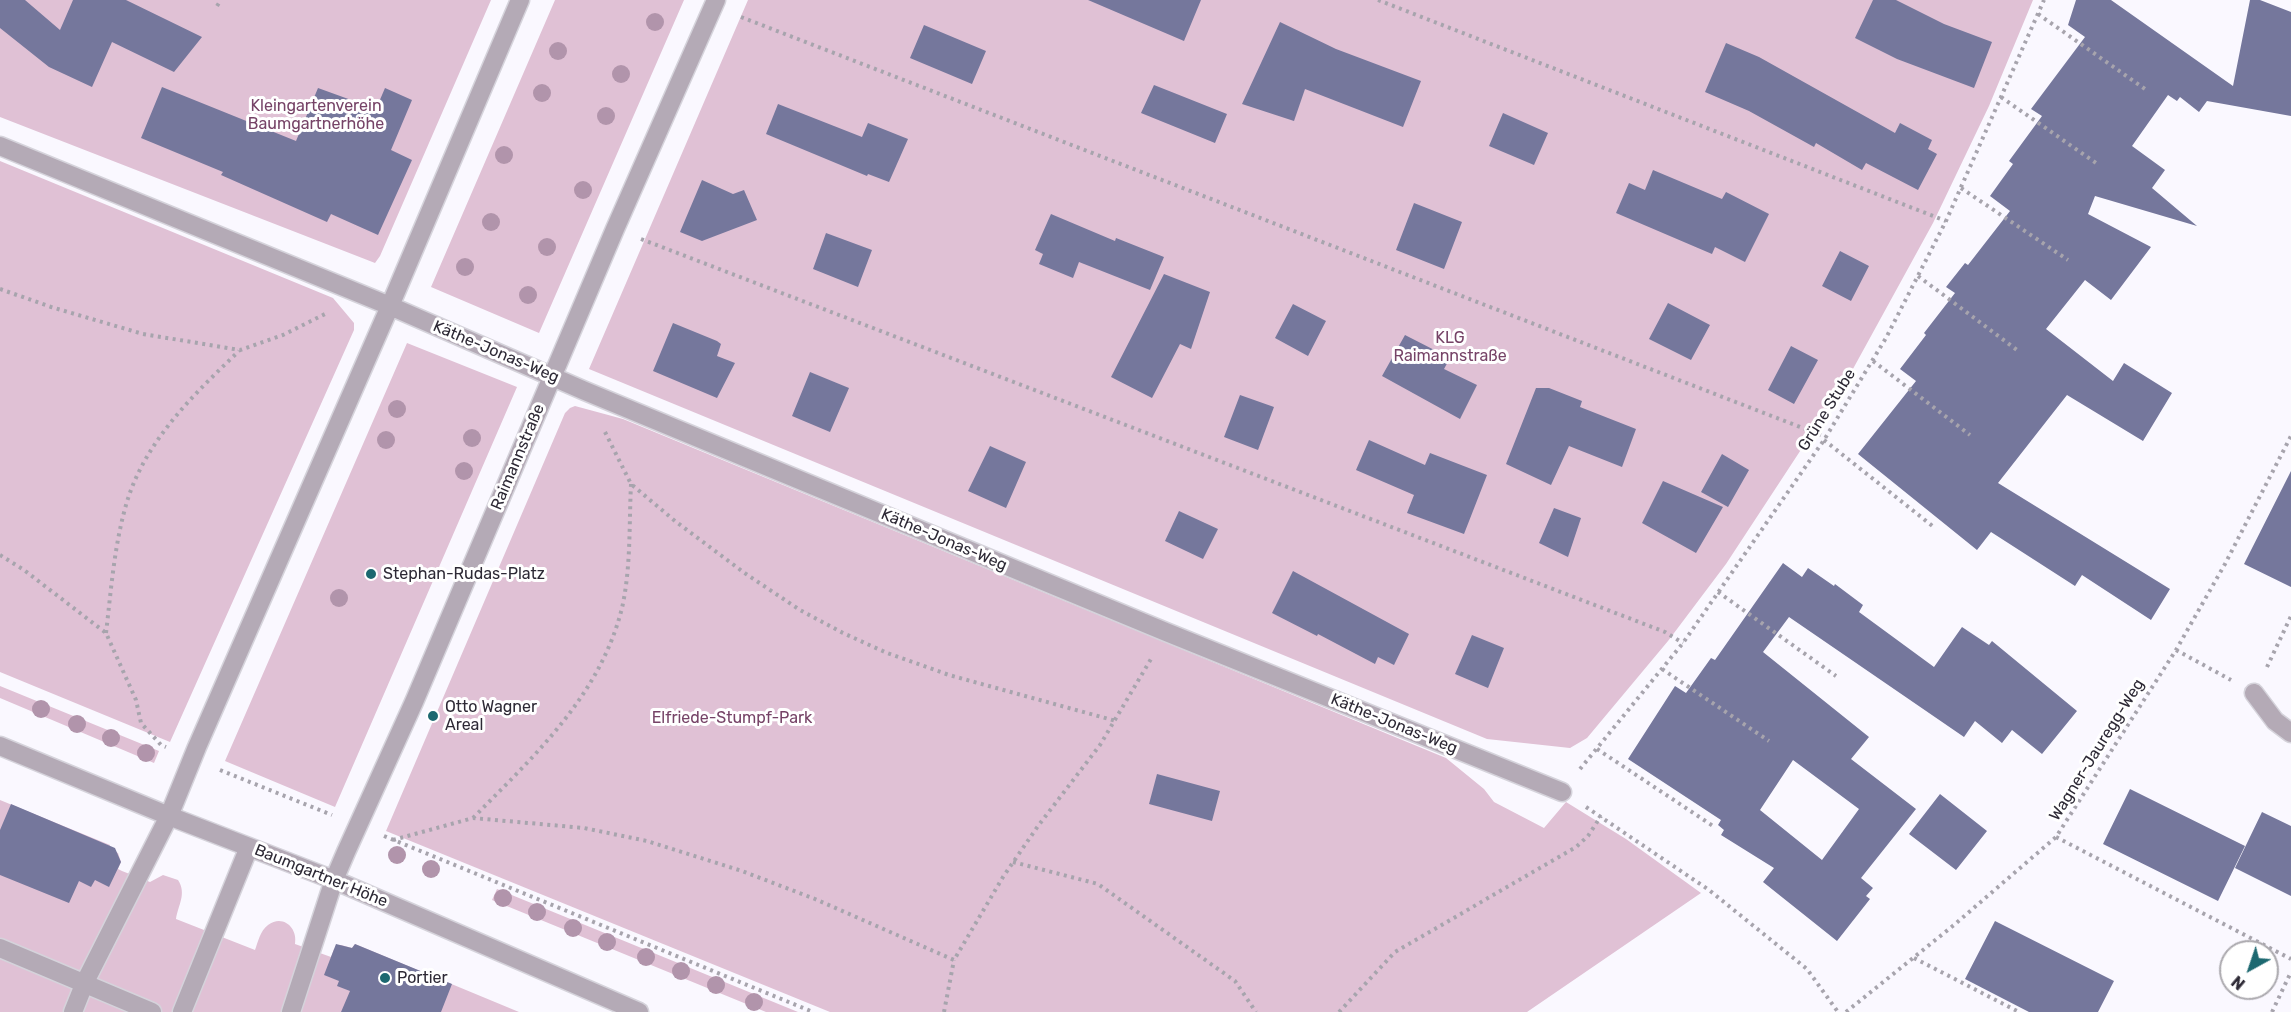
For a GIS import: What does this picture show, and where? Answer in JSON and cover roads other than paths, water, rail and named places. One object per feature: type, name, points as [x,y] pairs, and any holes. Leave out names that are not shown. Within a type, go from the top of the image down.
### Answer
[{"type":"street","points":[[73,1012],[85,982],[169,816],[206,725],[390,306],[520,0]]},
{"type":"street","name":"Raimannstraße","points":[[291,1012],[334,880],[414,702],[615,229],[714,3]]},
{"type":"street","name":"Käthe-Jonas-Weg","points":[[0,146],[390,306],[585,391],[1166,632],[1562,792]]},
{"type":"street","points":[[2254,693],[2275,721],[2291,733]]},
{"type":"street","name":"Baumgartner Höhe","points":[[0,746],[169,816],[334,880],[639,1012]]},
{"type":"street","points":[[183,1012],[249,847]]},
{"type":"street","points":[[0,948],[152,1012]]},
{"type":"place","name":"Stephan-Rudas-Platz","points":[[371,574]]},
{"type":"place","name":"Otto Wagner Areal","points":[[433,716]]},
{"type":"place","name":"Portier","points":[[385,978]]},
{"type":"park label","name":"Kleingartenverein Baumgartnerhöhe","points":[[316,115]]},
{"type":"park label","name":"KLG Raimannstraße","points":[[1450,347]]},
{"type":"park label","name":"Elfriede-Stumpf-Park","points":[[732,718]]}]
